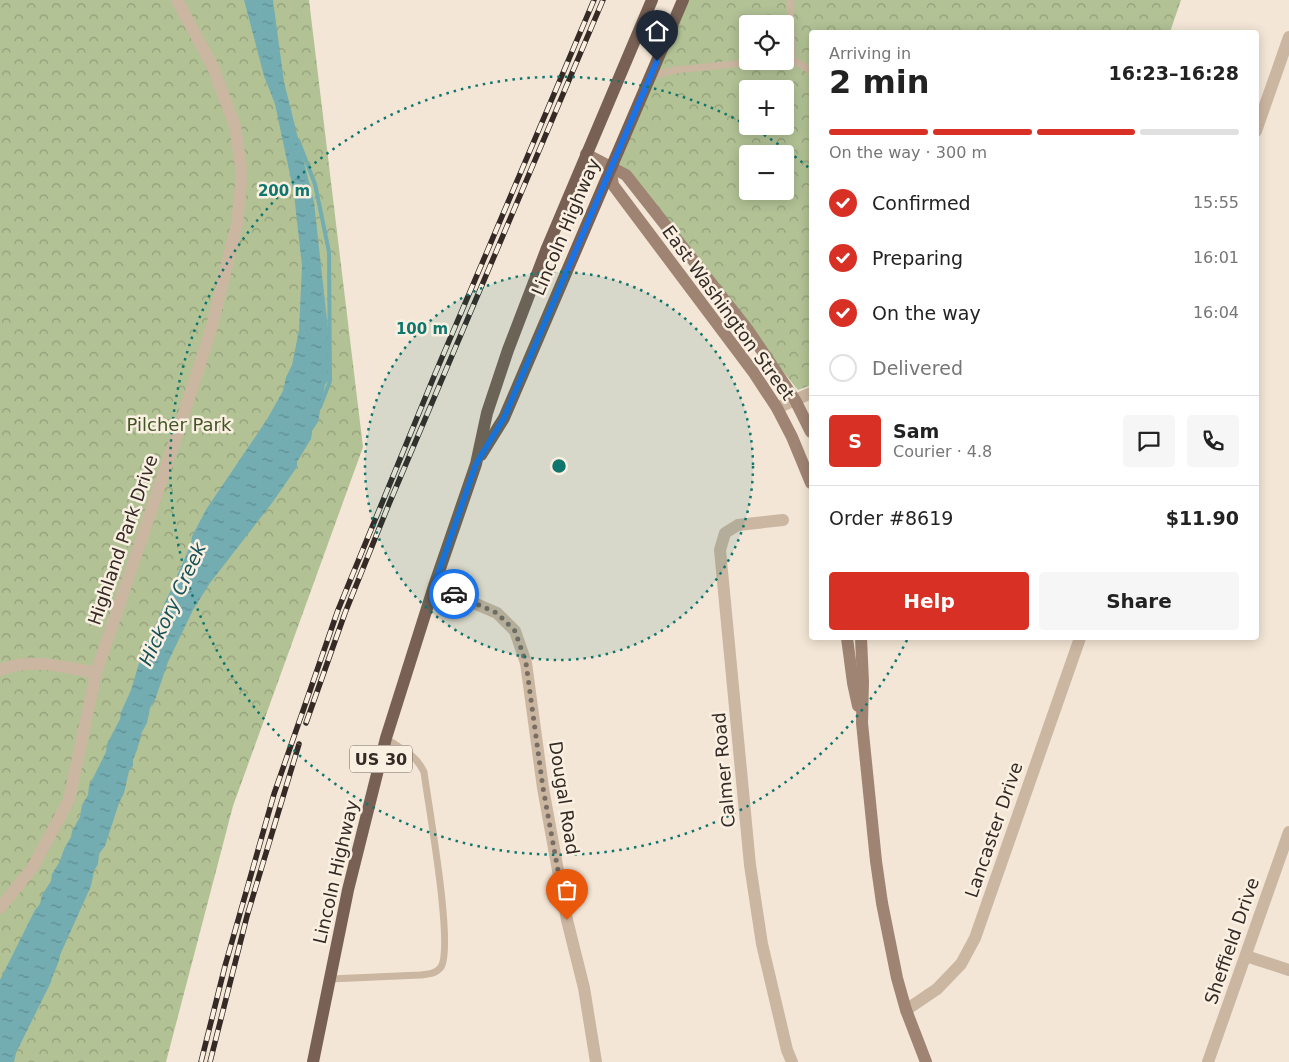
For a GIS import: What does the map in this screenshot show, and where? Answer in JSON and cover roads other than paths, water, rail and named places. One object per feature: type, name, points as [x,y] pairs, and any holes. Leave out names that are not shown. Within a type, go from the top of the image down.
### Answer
[{"type":"main road","name":"Lincoln Highway","points":[[313,1062],[348,890],[386,738],[434,586],[476,464],[487,413],[508,350],[547,248],[652,0]]},
{"type":"main road","name":"Lincoln Highway","points":[[476,464],[504,418],[683,0]]},
{"type":"street","name":"Highland Park Drive","points":[[0,908],[33,867],[69,800],[96,673],[204,353],[237,224],[242,174],[235,126],[213,67],[177,0]]},
{"type":"street","points":[[1259,122],[1289,37]]},
{"type":"street","name":"East Washington Street","points":[[586,154],[626,175],[748,330],[795,400],[809,428]]},
{"type":"street","name":"East Washington Street","points":[[610,168],[613,185],[731,341],[777,408],[792,437],[809,478]]},
{"type":"street","points":[[777,408],[809,394]]},
{"type":"street","name":"Calmer Road","points":[[783,520],[738,525],[725,532],[720,550],[750,865],[762,944],[792,1062]]},
{"type":"street","name":"Dougal Road","points":[[434,586],[497,613],[515,631],[526,663],[543,788],[567,920],[584,988],[596,1062]]},
{"type":"street","points":[[847,640],[853,683],[862,723],[882,903],[897,978],[906,1010],[926,1062]]},
{"type":"street","points":[[861,640],[862,723]]},
{"type":"street","name":"Lancaster Drive","points":[[906,1010],[937,989],[961,964],[975,938],[1079,640]]},
{"type":"street","points":[[0,670],[12,665],[54,665],[96,673]]},
{"type":"street","name":"Sheffield Drive","points":[[1208,1062],[1289,832]]},
{"type":"street","points":[[1246,956],[1289,970]]},
{"type":"lane","points":[[789,15],[790,0]]},
{"type":"lane","points":[[794,62],[809,70]]},
{"type":"lane","points":[[651,76],[674,70],[739,64]]},
{"type":"lane","points":[[330,979],[420,975],[435,973],[441,966],[445,945],[443,915],[424,772],[419,762],[411,754],[386,738]]},
{"type":"water","points":[[244,0],[273,0],[284,82],[314,202],[328,329],[328,381],[325,385],[318,422],[312,431],[311,439],[297,462],[297,467],[272,503],[210,583],[193,610],[168,662],[155,700],[150,708],[147,723],[133,760],[133,766],[129,771],[124,793],[105,846],[99,854],[91,886],[60,955],[51,982],[16,1053],[14,1062],[0,1062],[0,980],[35,910],[40,904],[42,895],[51,881],[52,874],[80,817],[82,805],[88,795],[89,786],[120,719],[140,660],[191,544],[192,536],[207,508],[266,421],[283,391],[286,377],[292,365],[299,330],[302,266],[294,194],[275,104],[264,76]]},
{"type":"waterway","name":"Hickory Creek","points":[[298,140],[315,184],[329,252],[330,381],[320,407]]},
{"type":"railway","points":[[201,1062],[225,966],[274,794],[338,610],[435,374],[594,0]]},
{"type":"railway","points":[[306,723],[345,613],[389,504],[603,0]]},
{"type":"railway","points":[[210,1062],[247,916],[299,744]]},
{"type":"park label","name":"Pilcher Park","points":[[179,425]]}]
